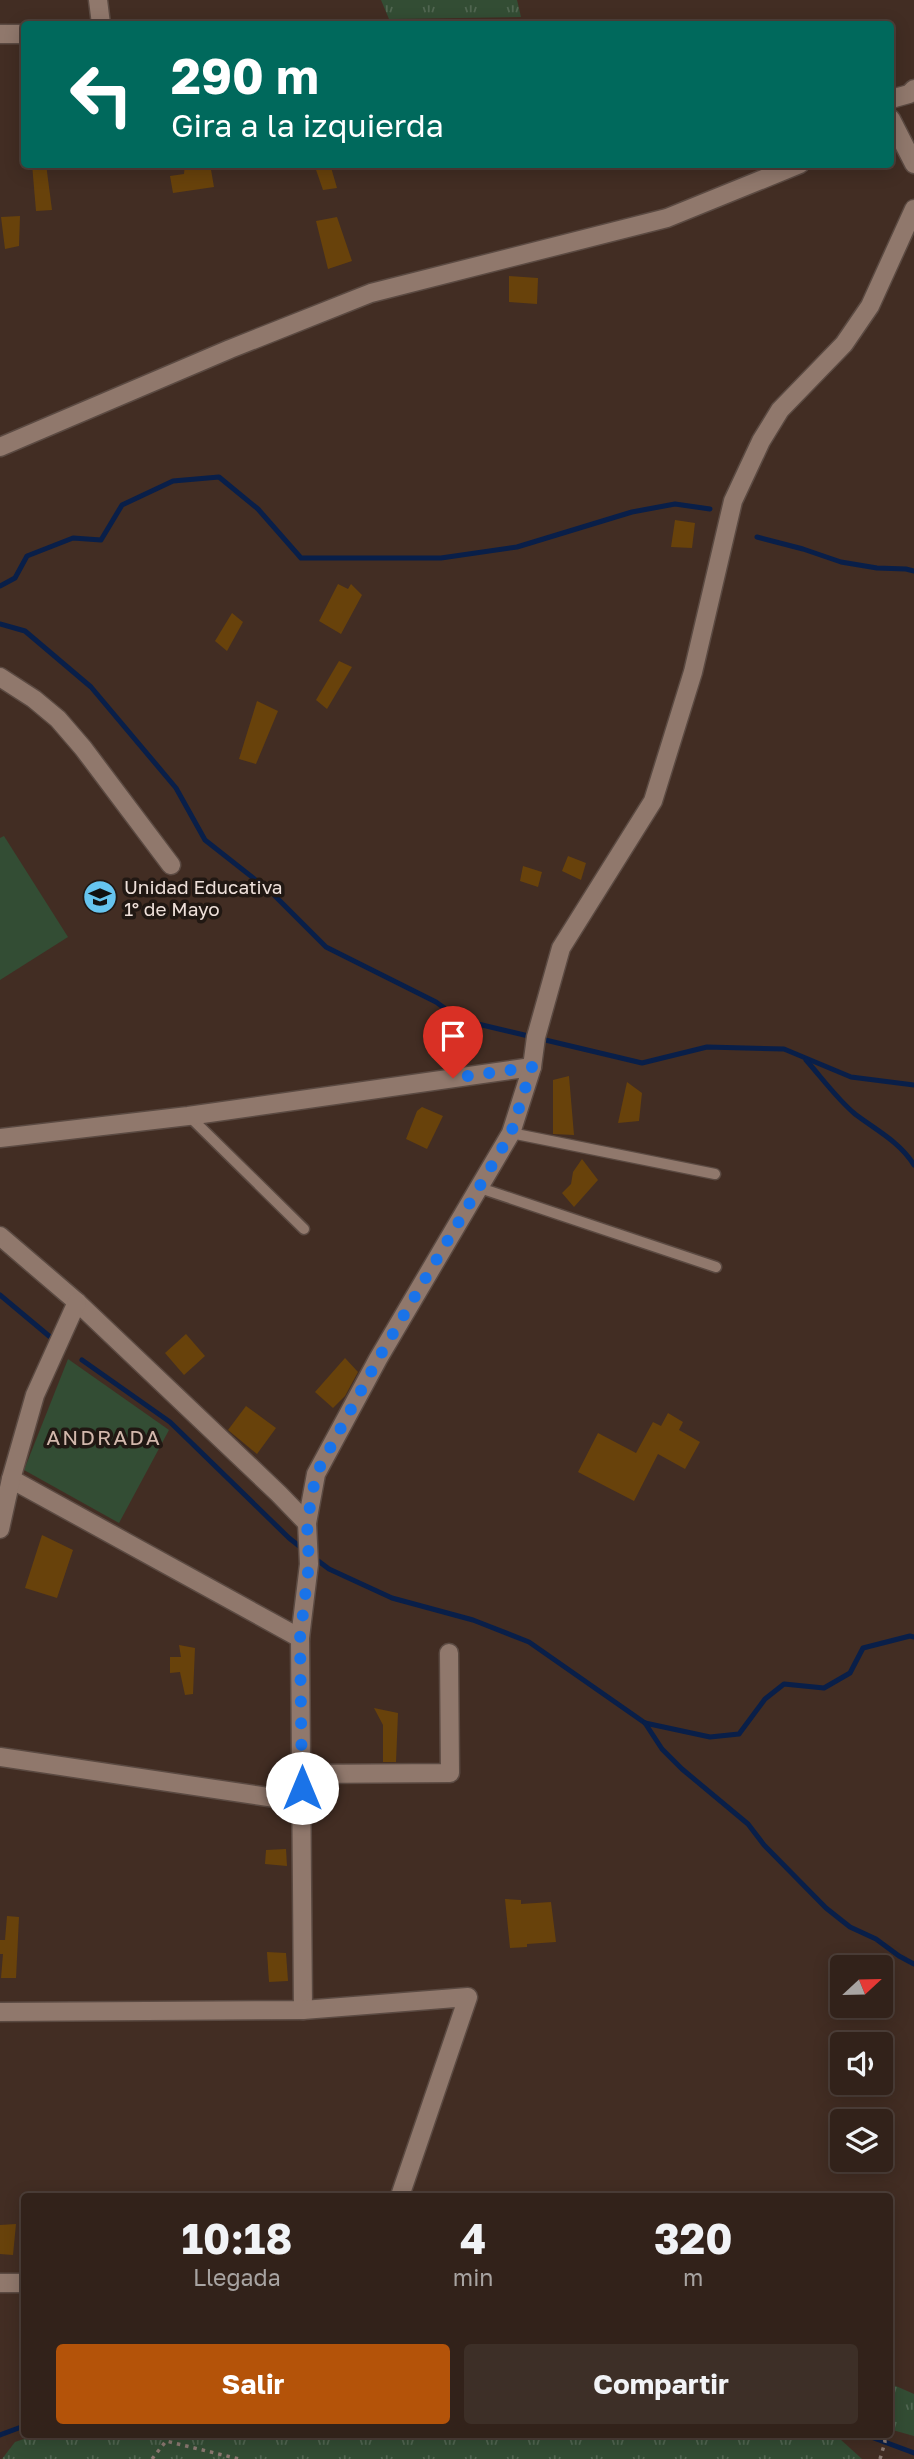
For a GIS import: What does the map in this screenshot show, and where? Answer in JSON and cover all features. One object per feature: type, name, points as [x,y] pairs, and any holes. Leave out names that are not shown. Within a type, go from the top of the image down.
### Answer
[{"type":"street","points":[[98,0],[101,21]]},
{"type":"street","points":[[0,34],[21,34]]},
{"type":"street","points":[[894,98],[909,94],[914,89]]},
{"type":"street","points":[[897,148],[914,164]]},
{"type":"street","points":[[0,447],[243,344],[372,293],[667,218],[790,168]]},
{"type":"street","points":[[303,2010],[300,1638],[309,1564],[308,1532],[316,1474],[378,1359],[511,1133],[532,1067],[536,1037],[561,948],[653,801],[694,672],[733,501],[761,441],[780,410],[844,344],[870,306],[914,209]]},
{"type":"street","points":[[0,677],[34,699],[58,719],[171,865]]},
{"type":"street","points":[[0,1138],[532,1067]]},
{"type":"street","points":[[0,1236],[76,1302],[279,1494],[308,1532]]},
{"type":"street","points":[[0,1529],[35,1395],[76,1302]]},
{"type":"street","points":[[11,1479],[300,1638]]},
{"type":"street","points":[[303,1774],[450,1773],[449,1653]]},
{"type":"street","points":[[0,1756],[302,1802]]},
{"type":"street","points":[[0,2012],[303,2010],[468,1997],[401,2193]]},
{"type":"street","points":[[0,2283],[21,2283]]},
{"type":"lane","points":[[188,1115],[304,1229]]},
{"type":"lane","points":[[511,1133],[715,1174]]},
{"type":"lane","points":[[480,1188],[716,1267]]},
{"type":"path","points":[[880,2459],[884,2438]]},
{"type":"path","points":[[152,2459],[166,2441],[239,2459]]},
{"type":"green space","points":[[381,0],[517,0],[521,17],[389,19]]},
{"type":"green space","points":[[4,836],[68,937],[0,980],[0,838]]},
{"type":"green space","points":[[68,1359],[169,1430],[119,1523],[24,1470]]},
{"type":"green space","points":[[893,2385],[914,2394],[914,2436],[893,2430]]},
{"type":"green space","points":[[27,2438],[838,2438],[862,2459],[2,2459],[15,2442]]},
{"type":"building","points":[[32,168],[47,168],[52,210],[36,211]]},
{"type":"building","points":[[185,168],[211,168],[214,187],[173,193],[170,176],[184,174]]},
{"type":"building","points":[[315,168],[331,168],[337,188],[323,190]]},
{"type":"building","points":[[20,216],[19,246],[5,249],[1,217]]},
{"type":"building","points":[[337,217],[352,261],[328,269],[316,221]]},
{"type":"building","points":[[509,276],[538,278],[537,304],[509,302]]},
{"type":"building","points":[[675,520],[695,523],[692,548],[671,547]]},
{"type":"building","points":[[338,584],[348,589],[351,584],[362,595],[341,634],[319,621]]},
{"type":"building","points":[[232,613],[243,622],[227,651],[215,641]]},
{"type":"building","points":[[339,661],[352,667],[327,709],[316,700]]},
{"type":"building","points":[[257,701],[278,711],[256,764],[239,759]]},
{"type":"building","points":[[568,856],[586,863],[581,880],[562,871]]},
{"type":"building","points":[[523,866],[542,872],[538,887],[520,881]]},
{"type":"building","points":[[569,1076],[574,1135],[553,1134],[553,1080]]},
{"type":"building","points":[[627,1082],[642,1093],[639,1121],[618,1123]]},
{"type":"building","points":[[422,1107],[443,1116],[427,1149],[406,1139],[417,1111]]},
{"type":"building","points":[[582,1159],[598,1180],[574,1207],[562,1193],[571,1184],[573,1172]]},
{"type":"building","points":[[186,1334],[205,1356],[184,1375],[165,1353]]},
{"type":"building","points":[[345,1358],[358,1372],[345,1396],[333,1408],[315,1392]]},
{"type":"building","points":[[246,1406],[276,1428],[257,1454],[228,1430]]},
{"type":"building","points":[[668,1413],[683,1422],[679,1430],[700,1442],[685,1469],[658,1454],[634,1501],[578,1472],[598,1433],[636,1453],[653,1422],[661,1426]]},
{"type":"building","points":[[42,1535],[73,1550],[57,1598],[25,1588]]},
{"type":"building","points":[[179,1645],[195,1648],[193,1694],[185,1695],[180,1672],[170,1673],[170,1657],[181,1657]]},
{"type":"building","points":[[374,1708],[398,1713],[396,1762],[383,1762],[383,1725]]},
{"type":"building","points":[[286,1849],[287,1866],[265,1864],[266,1850]]},
{"type":"building","points":[[505,1899],[521,1900],[521,1904],[551,1902],[556,1942],[510,1948]]},
{"type":"building","points":[[7,1916],[19,1917],[16,1978],[1,1978],[3,1954],[0,1954],[0,1940],[5,1940]]},
{"type":"building","points":[[267,1952],[286,1953],[288,1981],[269,1982]]},
{"type":"building","points":[[16,2224],[13,2255],[0,2254],[0,2225]]},
{"type":"waterway","points":[[0,586],[15,578],[27,556],[73,538],[101,540],[122,505],[173,481],[219,477],[258,509],[301,558],[441,558],[517,547],[632,512],[675,504],[710,509]]},
{"type":"waterway","points":[[757,537],[841,562],[914,571]]},
{"type":"waterway","points":[[0,624],[25,631],[91,687],[176,788],[205,840],[271,892],[326,947],[436,1002],[461,1020],[642,1063],[707,1047],[784,1049],[851,1077],[914,1085]]},
{"type":"waterway","points":[[806,1060],[848,1108],[895,1143],[914,1165]]},
{"type":"waterway","points":[[0,1295],[49,1336]]},
{"type":"waterway","points":[[82,1360],[170,1422],[303,1549]]},
{"type":"waterway","points":[[313,1557],[329,1569],[392,1598],[473,1620],[529,1642],[645,1723],[710,1737],[739,1734],[765,1699],[784,1684],[824,1688],[850,1673],[863,1648],[914,1637]]},
{"type":"waterway","points":[[645,1723],[662,1749],[748,1824],[764,1845],[826,1908],[850,1927],[876,1939],[914,1964]]},
{"type":"waterway","points":[[0,2435],[21,2427]]},
{"type":"waterway","points":[[874,2438],[914,2453]]},
{"type":"place","name":"Unidad Educativa 1° de Mayo","points":[[100,897]]},
{"type":"district","name":"ANDRADA","points":[[104,1437]]},
{"type":"route","points":[[302,1788],[300,1638],[309,1564],[307,1523],[316,1474],[378,1359],[511,1133],[532,1067],[453,1078]]}]
